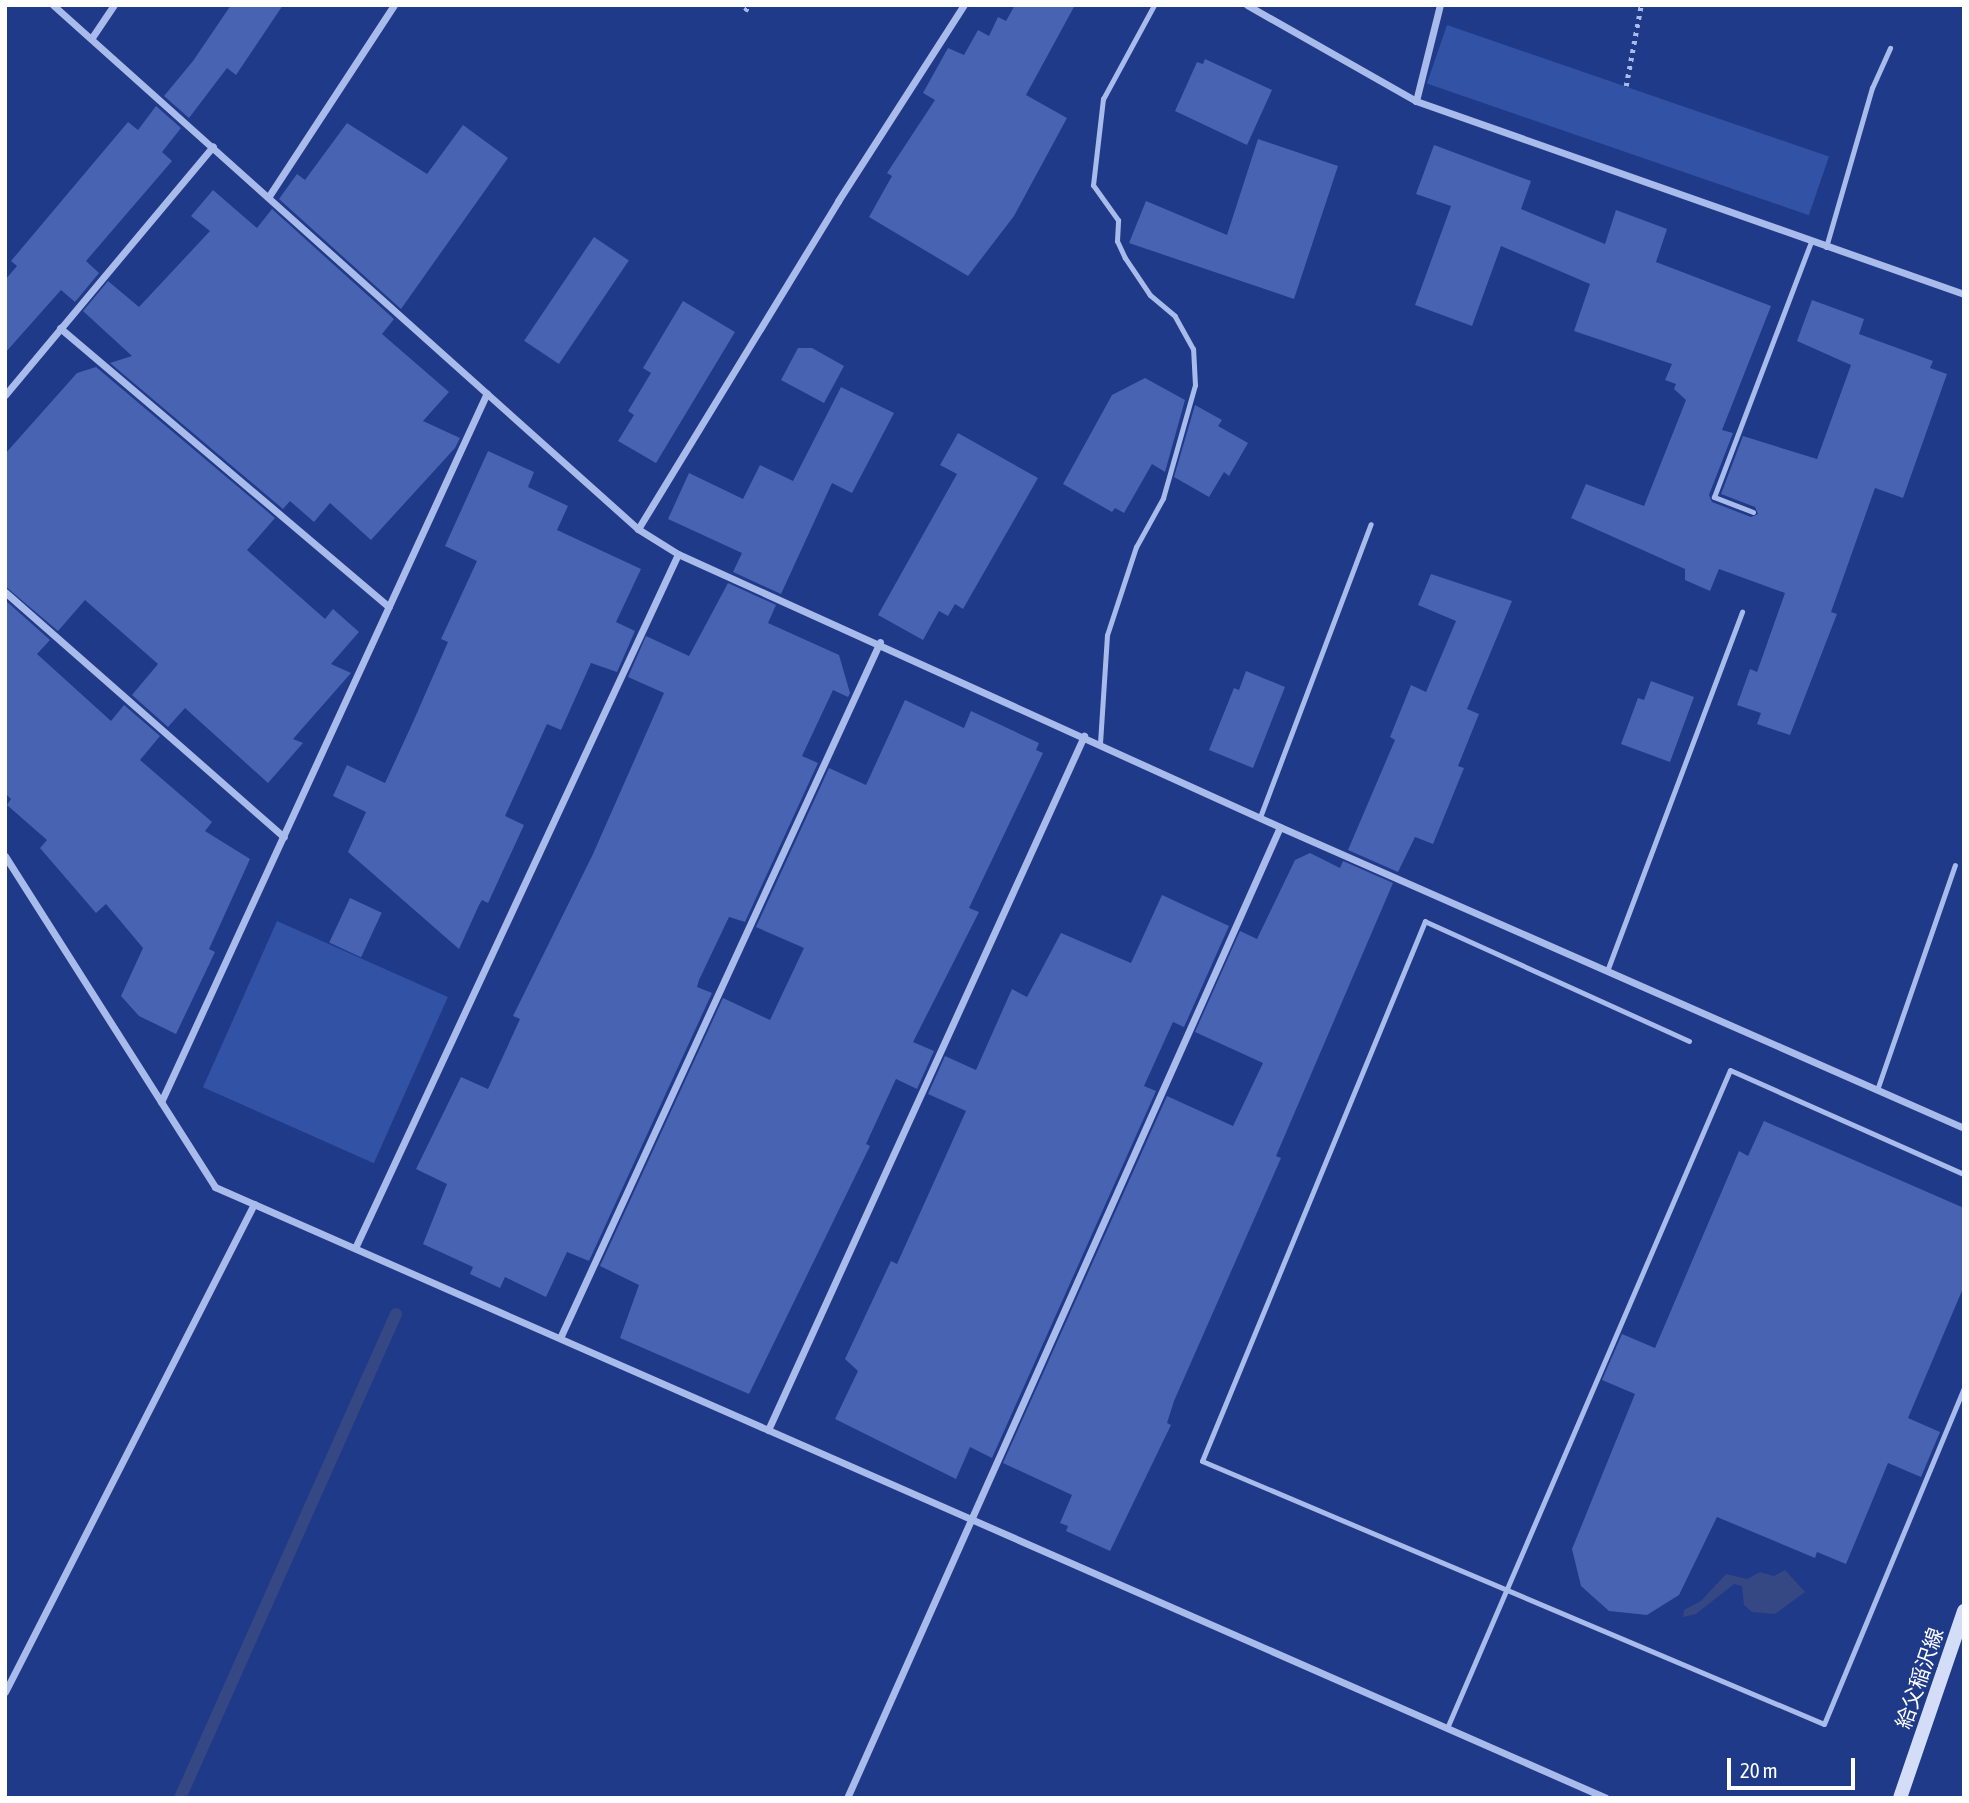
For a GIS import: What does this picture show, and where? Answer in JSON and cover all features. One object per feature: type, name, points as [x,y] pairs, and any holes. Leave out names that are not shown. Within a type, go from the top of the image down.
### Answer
[{"type":"main road","name":"給父稲沢線","points":[[1900,1798],[1964,1611]]},
{"type":"street","points":[[53,5],[93,36],[638,529],[678,554],[880,642],[1280,827],[1964,1128]]},
{"type":"street","points":[[93,36],[114,5]]},
{"type":"street","points":[[270,196],[394,5]]},
{"type":"street","points":[[638,529],[838,201],[964,5]]},
{"type":"street","points":[[1247,5],[1416,101],[1964,294]]},
{"type":"street","points":[[1416,101],[1440,5]]},
{"type":"street","points":[[5,395],[213,146]]},
{"type":"street","points":[[61,328],[388,607]]},
{"type":"street","points":[[161,1102],[487,393]]},
{"type":"street","points":[[355,1248],[678,554]]},
{"type":"street","points":[[5,592],[284,837]]},
{"type":"street","points":[[560,1338],[880,642]]},
{"type":"street","points":[[768,1430],[1084,736]]},
{"type":"street","points":[[847,1798],[1280,827]]},
{"type":"street","points":[[5,856],[215,1186],[1606,1798]]},
{"type":"street","points":[[5,1692],[254,1204]]},
{"type":"lane","points":[[1101,743],[1107,635],[1136,547],[1163,498],[1195,385],[1193,349],[1175,316],[1150,295],[1125,258],[1117,242],[1118,220],[1093,185],[1103,99],[1154,5]]},
{"type":"lane","points":[[1826,247],[1872,88],[1891,48]]},
{"type":"lane","points":[[1753,512],[1714,497],[1811,242]]},
{"type":"lane","points":[[1259,817],[1371,524]]},
{"type":"lane","points":[[1607,971],[1742,612]]},
{"type":"lane","points":[[1877,1090],[1955,865]]},
{"type":"lane","points":[[1689,1041],[1425,921],[1202,1461],[1824,1724],[1964,1388]]},
{"type":"lane","points":[[1447,1728],[1730,1070],[1964,1174]]},
{"type":"path","points":[[745,11],[749,5]]},
{"type":"path","points":[[1626,86],[1642,5]]},
{"type":"shaded area","points":[[1447,25],[1829,157],[1809,215],[1427,84]]},
{"type":"shaded area","points":[[277,921],[448,997],[374,1163],[203,1087]]},
{"type":"shaded area","points":[[1785,1570],[1805,1592],[1775,1614],[1752,1612],[1744,1605],[1742,1586],[1734,1584],[1696,1614],[1683,1617],[1684,1610],[1701,1601],[1726,1574],[1747,1579],[1760,1572],[1774,1576]]},
{"type":"building","points":[[231,5],[283,5],[236,75],[227,68],[189,118],[164,96],[193,61]]},
{"type":"building","points":[[1015,5],[1075,5],[1026,95],[1067,118],[1014,216],[968,276],[869,217],[892,176],[887,173],[935,100],[923,93],[948,48],[964,55],[978,30],[989,36],[998,17],[1006,21]]},
{"type":"building","points":[[1205,59],[1272,90],[1247,145],[1175,111],[1197,62],[1203,64]]},
{"type":"building","points":[[156,106],[181,128],[162,152],[172,161],[86,261],[99,273],[75,302],[61,290],[5,353],[5,280],[17,266],[11,261],[128,122],[138,130]]},
{"type":"building","points":[[347,123],[427,174],[463,125],[508,158],[401,309],[279,199],[297,174],[305,180]]},
{"type":"building","points":[[1258,139],[1338,166],[1294,299],[1129,243],[1146,201],[1227,235]]},
{"type":"building","points":[[1434,145],[1531,181],[1521,209],[1605,244],[1616,210],[1667,229],[1656,262],[1771,306],[1722,430],[1733,433],[1709,495],[1712,502],[1751,517],[1758,514],[1755,507],[1721,494],[1743,436],[1817,459],[1851,365],[1797,341],[1812,300],[1864,319],[1859,334],[1933,361],[1930,368],[1947,374],[1903,498],[1875,488],[1831,612],[1837,614],[1790,735],[1757,724],[1761,713],[1737,705],[1750,669],[1757,672],[1785,593],[1719,569],[1710,591],[1685,580],[1685,569],[1571,518],[1586,484],[1644,506],[1686,400],[1674,389],[1676,384],[1665,380],[1672,364],[1574,331],[1590,284],[1501,246],[1472,326],[1415,305],[1451,206],[1416,194]]},
{"type":"building","points":[[213,190],[257,228],[272,209],[394,319],[382,334],[449,392],[423,421],[460,438],[455,448],[371,540],[330,503],[314,522],[290,501],[283,509],[110,363],[132,356],[83,311],[108,281],[139,307],[210,231],[191,216]]},
{"type":"building","points":[[594,237],[629,260],[559,364],[524,341]]},
{"type":"building","points":[[683,301],[735,332],[656,463],[618,441],[634,415],[628,411],[651,373],[643,368]]},
{"type":"building","points":[[798,348],[812,348],[844,366],[824,403],[781,380]]},
{"type":"building","points":[[96,367],[275,518],[247,550],[325,619],[333,609],[359,632],[331,664],[351,673],[293,739],[303,743],[268,783],[185,708],[168,727],[132,695],[158,664],[85,600],[58,631],[5,586],[5,454],[77,373]]},
{"type":"building","points":[[1145,378],[1185,400],[1165,472],[1152,464],[1124,513],[1115,508],[1112,512],[1063,484],[1112,395]]},
{"type":"building","points":[[841,387],[894,413],[852,493],[832,483],[781,594],[733,572],[742,553],[668,519],[689,473],[743,499],[760,465],[793,481]]},
{"type":"building","points":[[1195,405],[1222,420],[1218,426],[1248,443],[1229,476],[1224,472],[1209,497],[1174,477]]},
{"type":"building","points":[[958,433],[1038,478],[963,609],[955,604],[948,616],[939,611],[923,640],[878,615],[957,474],[940,465]]},
{"type":"building","points":[[488,451],[534,472],[528,487],[568,506],[557,530],[641,569],[616,622],[635,631],[617,672],[591,663],[561,730],[547,724],[505,816],[524,825],[488,903],[482,900],[459,949],[348,852],[366,812],[333,796],[347,765],[385,783],[413,722],[448,642],[441,639],[477,561],[445,546]]},
{"type":"building","points":[[1431,574],[1512,601],[1467,709],[1479,714],[1458,766],[1464,768],[1433,844],[1415,837],[1398,872],[1348,850],[1395,740],[1390,737],[1411,685],[1426,692],[1456,621],[1418,605]]},
{"type":"building","points":[[728,583],[776,605],[768,623],[839,655],[850,693],[848,697],[833,690],[802,756],[818,763],[745,922],[729,917],[699,980],[697,987],[712,993],[589,1261],[567,1252],[546,1297],[505,1277],[500,1288],[470,1274],[473,1267],[423,1244],[447,1184],[416,1169],[461,1077],[488,1089],[520,1019],[513,1016],[593,854],[664,693],[628,677],[646,636],[689,656]]},
{"type":"building","points":[[5,600],[50,640],[37,654],[111,721],[124,705],[160,736],[140,760],[212,822],[205,831],[250,859],[209,949],[215,952],[176,1034],[139,1016],[121,996],[143,948],[106,904],[96,913],[40,848],[47,840],[7,805],[11,799],[5,793]]},
{"type":"building","points":[[1246,671],[1285,687],[1253,768],[1209,750],[1234,688],[1239,690]]},
{"type":"building","points":[[1651,681],[1694,697],[1670,762],[1621,744],[1638,698],[1644,700]]},
{"type":"building","points":[[905,700],[964,728],[971,711],[1039,743],[1036,750],[1043,753],[969,908],[979,912],[913,1042],[934,1051],[917,1089],[896,1079],[866,1144],[870,1146],[749,1394],[620,1338],[639,1285],[600,1266],[723,998],[770,1020],[804,948],[756,927],[829,768],[866,785]]},
{"type":"building","points":[[1310,853],[1340,868],[1343,861],[1393,883],[1276,1156],[1281,1158],[1174,1401],[1167,1423],[1171,1425],[1110,1551],[1066,1531],[1068,1526],[1060,1523],[1072,1495],[1003,1463],[1167,1096],[1233,1126],[1263,1063],[1195,1032],[1240,931],[1257,939],[1295,860]]},
{"type":"building","points":[[1162,895],[1229,926],[1184,1027],[1173,1022],[1144,1086],[1156,1091],[992,1458],[970,1447],[956,1479],[835,1419],[858,1371],[845,1359],[891,1261],[897,1264],[966,1111],[928,1094],[945,1056],[976,1070],[1012,989],[1027,997],[1061,933],[1131,963]]},
{"type":"building","points":[[350,898],[382,913],[361,957],[329,942]]},
{"type":"building","points":[[1764,1121],[1964,1208],[1964,1286],[1908,1418],[1940,1432],[1921,1477],[1888,1463],[1846,1564],[1817,1552],[1815,1558],[1717,1517],[1679,1595],[1647,1615],[1609,1611],[1581,1586],[1572,1549],[1635,1394],[1602,1380],[1622,1334],[1655,1348],[1739,1151],[1748,1156]]},
{"type":"waterway","points":[[180,1798],[396,1314]]}]
